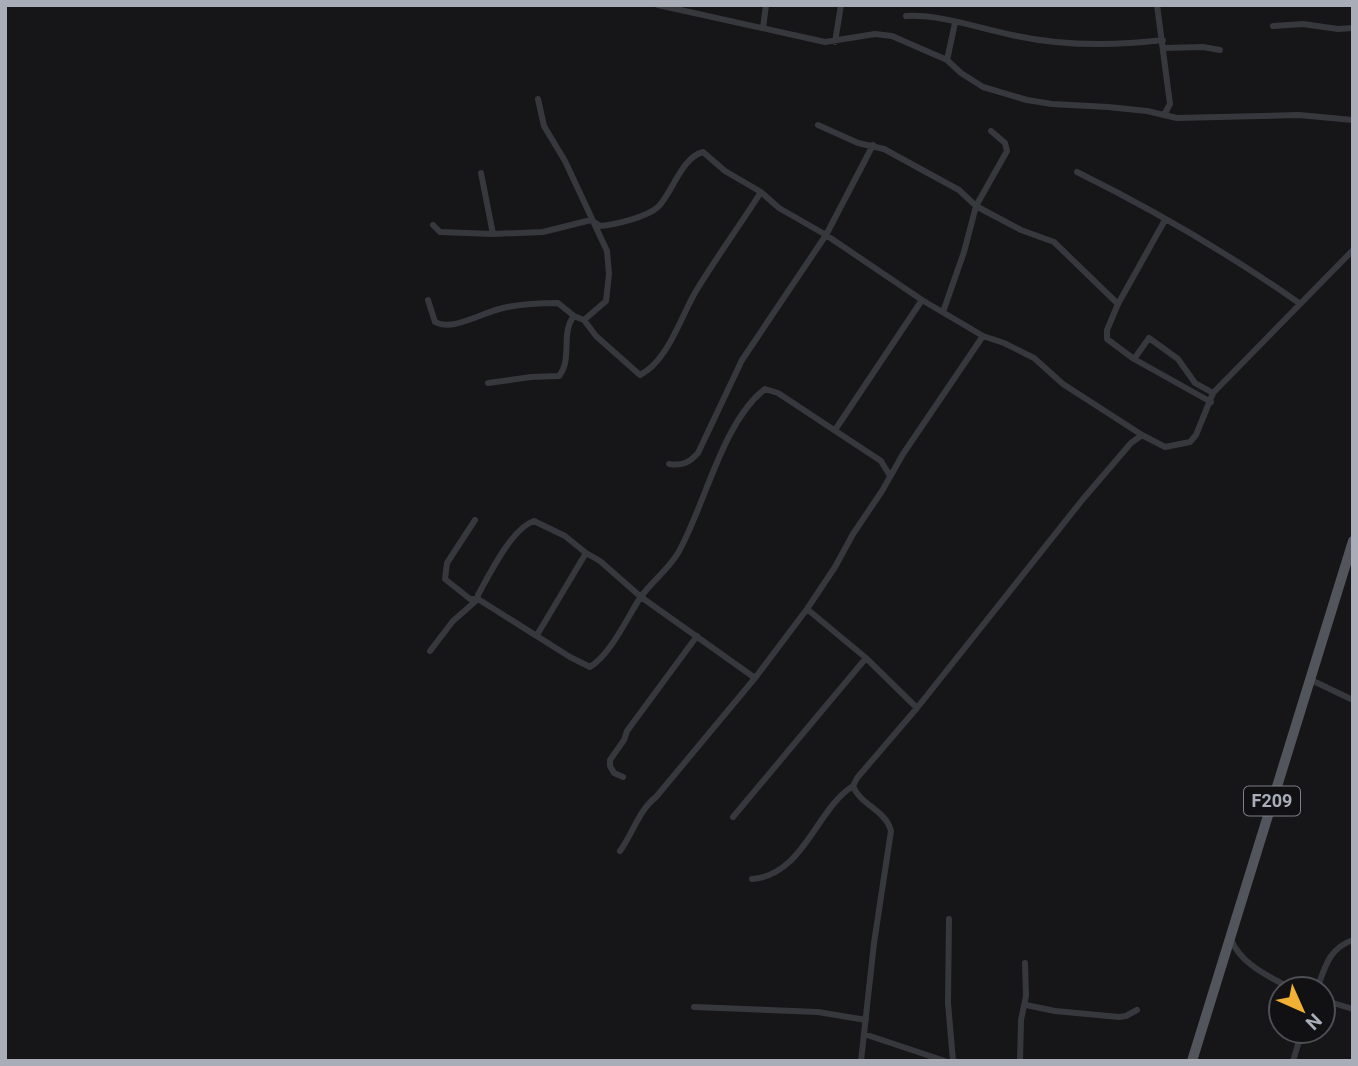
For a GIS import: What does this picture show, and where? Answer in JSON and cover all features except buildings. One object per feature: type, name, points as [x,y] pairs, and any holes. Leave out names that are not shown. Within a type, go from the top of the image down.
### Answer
[{"type":"main road","name":"F209","points":[[1192,1061],[1353,541]]},
{"type":"street","points":[[658,5],[812,40],[835,42],[875,34],[885,35],[947,60],[974,82],[994,91],[1060,106],[1088,105],[1195,118],[1299,115],[1353,120]]},
{"type":"street","points":[[763,28],[766,5]]},
{"type":"street","points":[[835,42],[841,5]]},
{"type":"street","points":[[1157,5],[1170,104],[1164,115]]},
{"type":"street","points":[[906,16],[923,15],[1015,36],[1083,43],[1163,44],[1220,50]]},
{"type":"street","points":[[947,60],[955,23]]},
{"type":"street","points":[[1273,26],[1303,24],[1338,29],[1353,28]]},
{"type":"street","points":[[538,99],[544,125],[565,161],[607,251],[608,295],[606,301],[584,320]]},
{"type":"street","points":[[818,125],[858,143],[884,149],[959,190],[976,206],[1021,230],[1054,242],[1118,304]]},
{"type":"street","points":[[943,312],[964,252],[976,206],[1007,150],[1005,143],[991,131]]},
{"type":"street","points":[[669,464],[680,466],[698,453],[741,360],[825,235],[873,145]]},
{"type":"street","points":[[433,225],[440,232],[493,234],[543,232],[591,220],[603,226],[617,223],[656,209],[691,159],[703,152],[725,171],[761,192],[779,208],[825,235],[922,300],[982,336],[1004,343],[1034,358],[1063,384],[1165,447],[1185,444],[1193,439],[1213,393],[1353,250]]},
{"type":"street","points":[[1077,172],[1123,195],[1247,267],[1299,303]]},
{"type":"street","points":[[481,173],[493,234]]},
{"type":"street","points":[[428,300],[435,323],[441,326],[506,307],[558,303],[574,316],[584,320],[596,337],[632,371],[640,375],[674,338],[697,290],[761,192]]},
{"type":"street","points":[[1165,220],[1118,304],[1107,330],[1107,339],[1134,359],[1154,368],[1194,395],[1211,402]]},
{"type":"street","points":[[835,430],[922,300]]},
{"type":"street","points":[[488,383],[562,374],[567,330],[574,316]]},
{"type":"street","points":[[620,850],[633,834],[643,807],[656,797],[755,678],[807,609],[982,336]]},
{"type":"street","points":[[1134,359],[1149,338],[1178,359],[1195,383],[1213,393]]},
{"type":"street","points":[[475,520],[447,563],[444,579],[470,599],[478,599],[590,667],[608,648],[641,597],[665,572],[677,554],[724,447],[757,395],[765,389],[772,390],[881,461],[890,476]]},
{"type":"street","points":[[752,879],[769,876],[781,869],[800,849],[917,708],[1083,499],[1131,443],[1142,435]]},
{"type":"street","points":[[430,651],[453,621],[478,599],[499,559],[527,523],[534,521],[554,530],[615,572],[641,597],[755,678]]},
{"type":"street","points":[[537,635],[586,553]]},
{"type":"street","points":[[807,609],[866,658],[917,708]]},
{"type":"street","points":[[623,777],[614,773],[610,765],[616,749],[697,636]]},
{"type":"street","points":[[733,817],[866,658]]},
{"type":"street","points":[[1309,679],[1353,701]]},
{"type":"street","points":[[853,786],[857,794],[884,817],[891,831],[861,1061]]},
{"type":"street","points":[[949,919],[948,1003],[953,1061]]},
{"type":"street","points":[[1231,937],[1235,950],[1243,958],[1270,975]]},
{"type":"street","points":[[1323,975],[1332,952],[1353,940]]},
{"type":"street","points":[[1020,1061],[1021,1020],[1026,1005],[1025,962]]},
{"type":"street","points":[[1026,1005],[1055,1011],[1119,1017],[1137,1010]]},
{"type":"street","points":[[694,1007],[818,1012],[866,1020]]},
{"type":"street","points":[[864,1034],[945,1061]]}]
